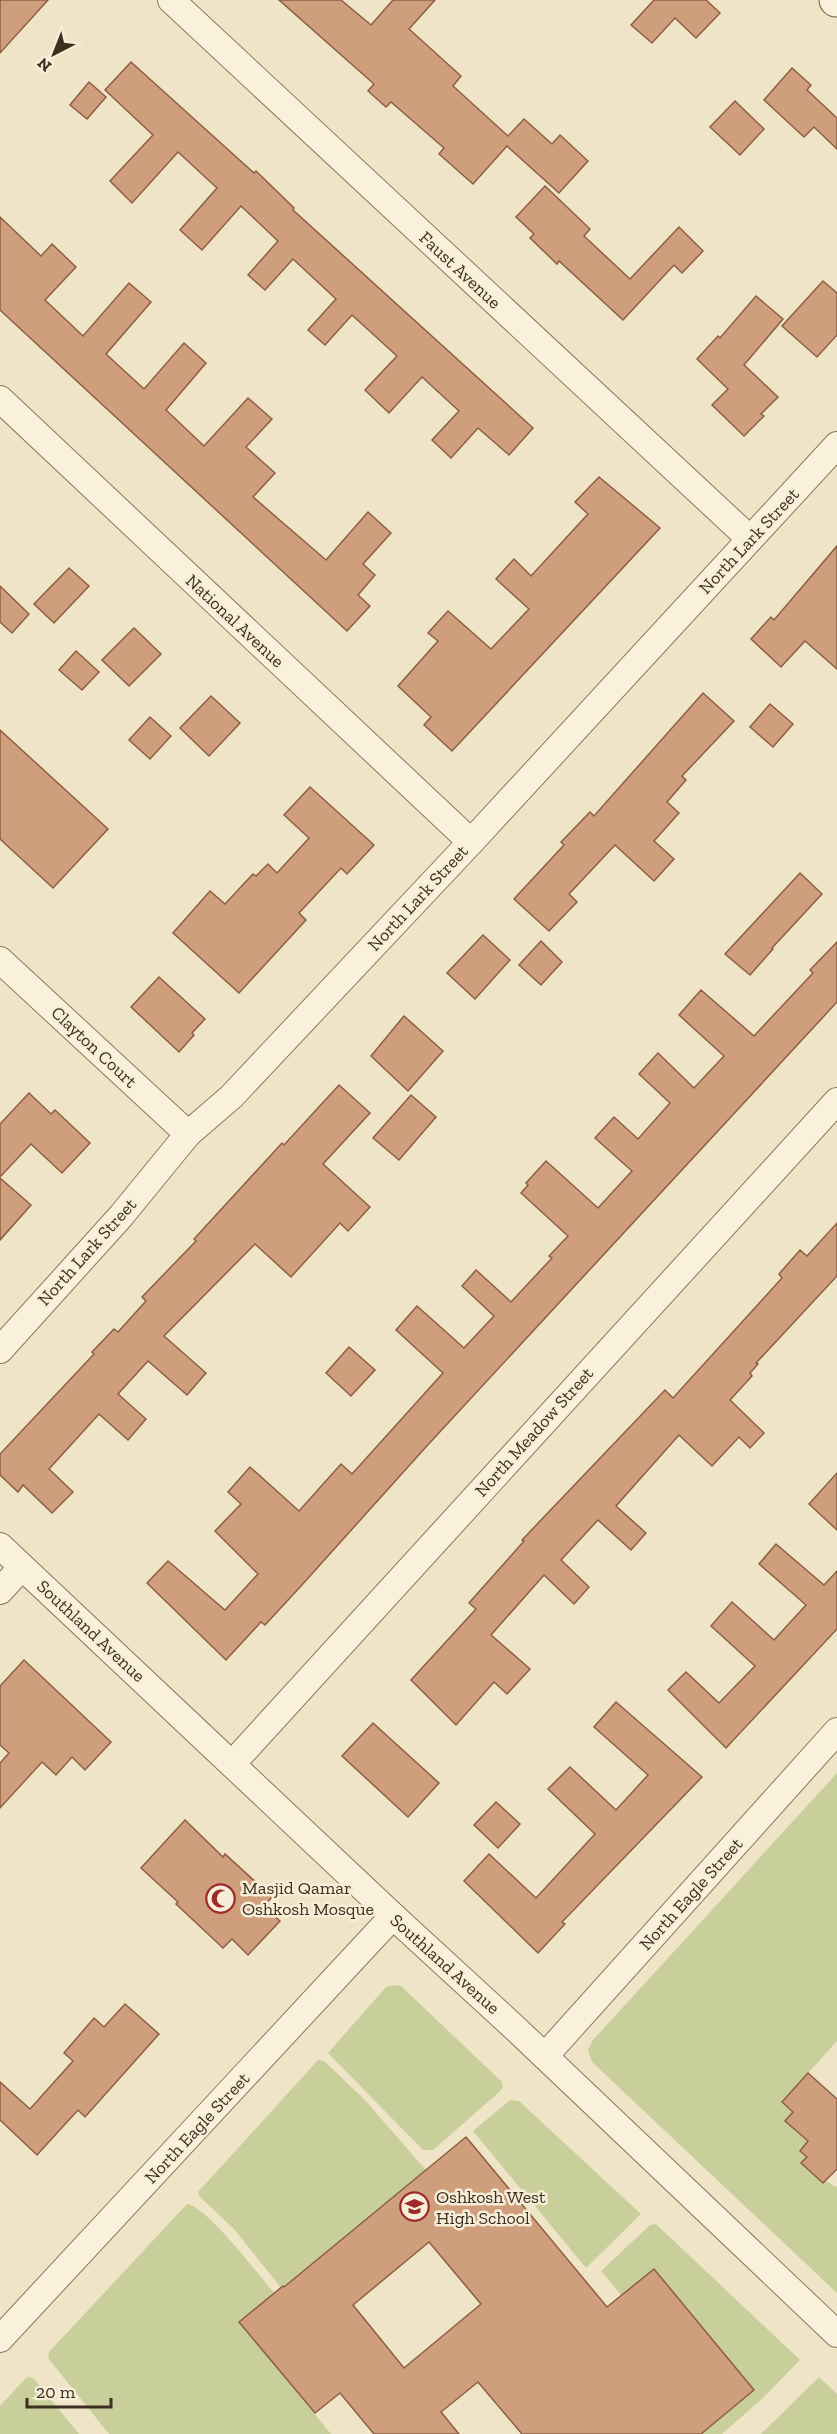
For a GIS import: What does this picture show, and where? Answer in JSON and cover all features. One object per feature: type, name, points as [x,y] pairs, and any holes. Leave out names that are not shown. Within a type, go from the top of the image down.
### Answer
[{"type":"street","name":"Faust Avenue","points":[[171,0],[750,539]]},
{"type":"street","name":"National Avenue","points":[[0,399],[471,842]]},
{"type":"street","name":"North Lark Street","points":[[0,1350],[121,1216],[188,1134],[231,1097],[471,842],[837,445]]},
{"type":"street","name":"Clayton Court","points":[[0,960],[188,1134]]},
{"type":"street","name":"North Meadow Street","points":[[232,1764],[837,1101]]},
{"type":"street","name":"Southland Avenue","points":[[0,1546],[545,2056],[837,2334]]},
{"type":"street","points":[[0,1591],[22,1567]]},
{"type":"street","name":"North Eagle Street","points":[[545,2056],[837,1731]]},
{"type":"street","name":"North Eagle Street","points":[[0,2339],[393,1916]]},
{"type":"green space","points":[[837,1773],[837,2041],[782,2102],[793,2112],[785,2121],[808,2141],[800,2150],[807,2157],[802,2163],[835,2187],[837,2186],[837,2293],[592,2062],[588,2050],[593,2040]]},
{"type":"green space","points":[[401,1986],[502,2082],[503,2088],[497,2094],[433,2150],[423,2150],[328,2053],[386,1987]]},
{"type":"green space","points":[[318,2060],[324,2061],[364,2099],[426,2170],[281,2288],[234,2229],[200,2197],[198,2192]]},
{"type":"green space","points":[[510,2100],[519,2101],[641,2214],[586,2268],[473,2131]]},
{"type":"green space","points":[[187,2204],[195,2207],[219,2228],[274,2293],[239,2322],[331,2434],[109,2434],[48,2358],[49,2352]]},
{"type":"green space","points":[[656,2224],[800,2360],[764,2397],[722,2434],[701,2434],[754,2390],[654,2269],[621,2295],[601,2271],[650,2225]]},
{"type":"green space","points":[[30,2377],[79,2434],[0,2434],[0,2406],[26,2378]]},
{"type":"green space","points":[[819,2377],[837,2394],[837,2434],[761,2434]]},
{"type":"building","points":[[0,0],[48,0],[0,53]]},
{"type":"building","points":[[279,0],[341,0],[371,25],[393,0],[435,0],[409,29],[461,76],[453,86],[508,136],[524,119],[552,144],[560,135],[588,161],[559,193],[507,146],[473,184],[439,154],[444,148],[391,102],[386,107],[368,91],[374,84]]},
{"type":"building","points":[[654,0],[706,0],[720,13],[696,38],[675,18],[652,43],[631,25]]},
{"type":"building","points":[[131,62],[254,173],[256,171],[294,208],[293,210],[533,428],[509,455],[478,428],[451,458],[432,440],[459,411],[422,377],[389,413],[365,390],[397,356],[352,315],[325,345],[308,330],[336,299],[293,259],[265,290],[248,275],[278,241],[241,206],[202,250],[180,230],[217,188],[178,152],[132,203],[110,181],[153,135],[105,90]]},
{"type":"building","points":[[792,68],[811,85],[807,90],[837,118],[837,149],[814,127],[804,137],[764,100]]},
{"type":"building","points":[[89,82],[106,97],[87,119],[70,105]]},
{"type":"building","points":[[735,101],[764,129],[740,155],[710,127]]},
{"type":"building","points":[[545,186],[590,229],[584,236],[630,279],[679,227],[703,251],[682,273],[674,265],[623,320],[559,261],[557,264],[530,238],[534,234],[516,217]]},
{"type":"building","points":[[0,217],[41,256],[52,244],[76,267],[45,300],[83,336],[129,283],[151,302],[106,354],[144,389],[184,343],[206,363],[166,410],[204,446],[248,398],[272,419],[246,447],[275,473],[253,497],[326,560],[368,512],[391,533],[363,564],[375,575],[358,595],[370,606],[347,631],[0,310]]},
{"type":"building","points":[[823,281],[837,293],[837,335],[817,357],[782,326]]},
{"type":"building","points":[[756,296],[783,319],[744,365],[778,397],[761,414],[764,416],[744,436],[712,405],[728,389],[697,359],[718,336],[720,338]]},
{"type":"building","points":[[599,477],[660,528],[452,751],[424,725],[431,717],[398,686],[438,641],[428,633],[448,611],[491,649],[529,609],[496,579],[514,559],[531,576],[588,514],[575,502]]},
{"type":"building","points":[[837,546],[837,669],[805,641],[781,667],[751,639],[771,617],[774,620]]},
{"type":"building","points":[[69,568],[89,586],[54,623],[34,604]]},
{"type":"building","points":[[0,586],[29,614],[12,633],[0,622]]},
{"type":"building","points":[[134,628],[161,654],[129,686],[102,660]]},
{"type":"building","points":[[76,651],[99,672],[82,690],[59,670]]},
{"type":"building","points":[[703,693],[734,721],[682,776],[686,780],[667,802],[679,813],[654,841],[674,859],[654,881],[615,845],[569,894],[577,902],[549,931],[514,899],[564,845],[561,842],[590,812],[594,816]]},
{"type":"building","points":[[211,696],[240,723],[209,756],[180,728]]},
{"type":"building","points":[[770,704],[793,724],[773,747],[750,727]]},
{"type":"building","points":[[150,717],[171,736],[150,759],[129,740]]},
{"type":"building","points":[[0,730],[108,829],[53,888],[0,839]]},
{"type":"building","points":[[310,787],[374,845],[347,874],[341,868],[299,913],[306,920],[239,993],[173,933],[210,891],[225,904],[253,874],[256,876],[268,864],[277,873],[309,838],[284,815]]},
{"type":"building","points":[[800,873],[822,894],[750,975],[725,954]]},
{"type":"building","points":[[483,935],[510,960],[475,999],[447,973]]},
{"type":"building","points":[[541,941],[562,962],[541,985],[519,965]]},
{"type":"building","points":[[837,942],[837,1002],[425,1448],[265,1625],[261,1622],[226,1660],[147,1583],[168,1561],[225,1610],[258,1574],[215,1531],[241,1504],[228,1492],[250,1467],[299,1511],[341,1464],[352,1474],[443,1373],[396,1330],[417,1306],[464,1348],[494,1316],[462,1286],[476,1270],[511,1302],[552,1258],[549,1256],[568,1236],[521,1193],[528,1185],[526,1183],[546,1161],[598,1208],[632,1171],[595,1138],[614,1117],[638,1139],[670,1103],[639,1074],[658,1053],[694,1088],[724,1056],[679,1015],[701,990],[754,1036],[813,973],[810,970]]},
{"type":"building","points":[[159,977],[205,1019],[179,1052],[131,1007]]},
{"type":"building","points":[[404,1016],[443,1051],[408,1091],[371,1056]]},
{"type":"building","points":[[339,1085],[370,1113],[323,1164],[370,1207],[348,1231],[340,1223],[291,1277],[255,1244],[164,1336],[206,1373],[187,1395],[148,1361],[118,1394],[146,1419],[128,1440],[99,1414],[49,1469],[73,1492],[52,1513],[23,1485],[18,1492],[0,1475],[0,1454],[94,1354],[92,1352],[114,1329],[118,1332],[146,1301],[142,1297],[196,1241],[194,1239],[282,1143],[284,1145]]},
{"type":"building","points":[[29,1093],[51,1114],[55,1110],[90,1143],[62,1173],[31,1144],[0,1177],[0,1124]]},
{"type":"building","points":[[411,1095],[436,1117],[399,1160],[373,1138]]},
{"type":"building","points":[[0,1178],[31,1205],[0,1240]]},
{"type":"building","points":[[837,1223],[837,1276],[756,1363],[758,1364],[750,1373],[752,1376],[730,1400],[764,1433],[750,1448],[739,1437],[712,1466],[679,1435],[616,1506],[646,1533],[631,1550],[598,1520],[561,1560],[589,1587],[574,1604],[544,1575],[491,1635],[530,1669],[507,1694],[494,1682],[456,1725],[411,1680],[476,1609],[469,1603],[524,1541],[522,1540],[665,1390],[673,1398],[782,1278],[779,1274],[800,1250],[807,1256]]},
{"type":"building","points":[[349,1347],[375,1370],[351,1396],[326,1373]]},
{"type":"building","points":[[837,1473],[837,1530],[809,1504]]},
{"type":"building","points":[[776,1544],[824,1585],[837,1571],[837,1629],[726,1748],[668,1690],[686,1672],[719,1703],[755,1666],[711,1626],[732,1602],[774,1640],[806,1605],[759,1564]]},
{"type":"building","points":[[24,1660],[111,1742],[85,1770],[72,1757],[56,1775],[42,1762],[0,1808],[0,1763],[9,1753],[0,1745],[0,1686]]},
{"type":"building","points":[[616,1702],[702,1777],[562,1922],[565,1924],[538,1953],[464,1881],[489,1854],[536,1898],[595,1834],[548,1789],[570,1767],[616,1810],[648,1775],[594,1727]]},
{"type":"building","points":[[373,1723],[439,1783],[408,1817],[342,1756]]},
{"type":"building","points":[[496,1802],[520,1824],[498,1848],[474,1825]]},
{"type":"building","points":[[185,1820],[223,1857],[225,1854],[272,1897],[264,1906],[280,1921],[248,1955],[232,1939],[223,1948],[141,1868]]},
{"type":"building","points":[[125,2004],[159,2034],[85,2117],[78,2110],[37,2155],[0,2120],[0,2082],[30,2109],[73,2061],[64,2053],[94,2018],[104,2027]]},
{"type":"building","points":[[808,2073],[837,2099],[837,2169],[823,2183],[801,2163],[807,2157],[800,2151],[808,2141],[785,2121],[793,2112],[782,2102]]},
{"type":"building","points":[[466,2137],[607,2307],[654,2269],[754,2390],[701,2434],[522,2434],[478,2382],[441,2412],[459,2434],[374,2434],[340,2393],[315,2413],[239,2322]],"holes":[[[429,2242],[481,2304],[404,2368],[353,2305]]]},
{"type":"place","name":"Masjid Qamar Oshkosh Mosque","points":[[221,1898]]},
{"type":"place","name":"Oshkosh West High School","points":[[415,2207]]}]
